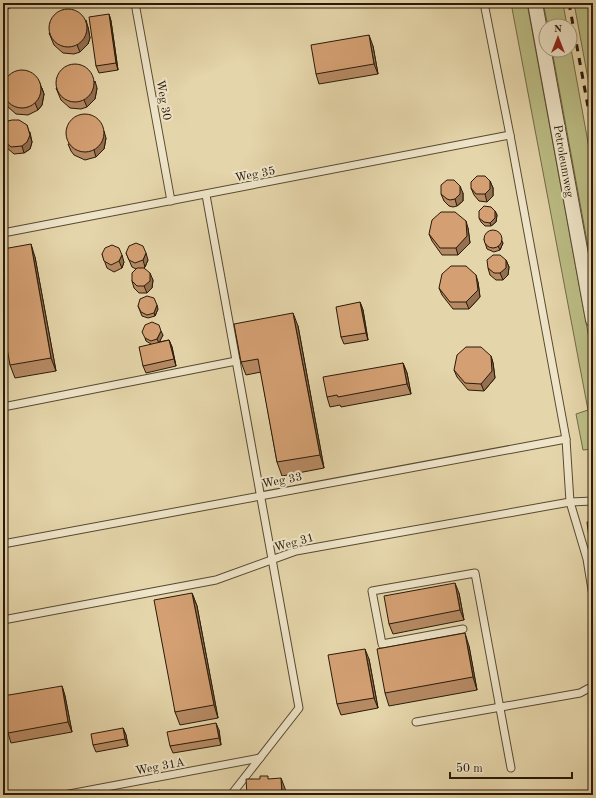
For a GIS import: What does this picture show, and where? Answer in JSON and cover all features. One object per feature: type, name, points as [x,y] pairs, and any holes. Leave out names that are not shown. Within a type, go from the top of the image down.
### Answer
[{"type":"street","name":"Petroleumweg","points":[[535,3],[593,320]]},
{"type":"lane","name":"Weg 30","points":[[135,3],[171,201]]},
{"type":"lane","points":[[484,3],[566,439],[570,502],[586,559],[593,596]]},
{"type":"lane","name":"Weg 35","points":[[3,233],[510,136]]},
{"type":"lane","points":[[206,195],[299,708],[231,795]]},
{"type":"lane","points":[[3,407],[236,362]]},
{"type":"lane","name":"Weg 33","points":[[3,544],[566,439]]},
{"type":"lane","name":"Weg 31","points":[[3,620],[216,580],[296,551],[570,502],[593,501]]},
{"type":"lane","points":[[463,629],[382,644],[372,591],[475,572],[511,768]]},
{"type":"lane","points":[[416,722],[580,693],[593,686]]},
{"type":"lane","name":"Weg 31A","points":[[64,795],[260,758]]},
{"type":"green space","points":[[511,3],[527,3],[593,360],[593,449],[583,450],[576,414],[588,410]]},
{"type":"green space","points":[[543,3],[563,3],[566,18],[546,18]]},
{"type":"green space","points":[[574,3],[592,3],[593,106],[578,18]]},
{"type":"green space","points":[[553,58],[573,58],[593,170],[593,274]]},
{"type":"building","points":[[64,9],[72,9],[79,12],[84,17],[87,28],[84,39],[79,44],[72,47],[64,47],[57,44],[52,39],[49,32],[49,24],[52,17],[57,12]]},
{"type":"building","points":[[109,14],[116,63],[96,66],[89,17]]},
{"type":"building","points":[[369,35],[374,64],[316,74],[311,45]]},
{"type":"building","points":[[71,64],[79,64],[86,67],[91,72],[94,83],[91,94],[86,99],[79,102],[71,102],[64,99],[59,94],[56,87],[56,79],[59,72],[64,67]]},
{"type":"building","points":[[18,70],[26,70],[33,73],[38,78],[41,89],[38,100],[33,105],[26,108],[18,108],[11,105],[6,100],[3,93],[3,85],[6,78],[11,73]]},
{"type":"building","points":[[81,114],[89,114],[96,117],[101,122],[104,133],[101,144],[96,149],[89,152],[81,152],[74,149],[69,144],[66,137],[66,129],[69,122],[74,117]]},
{"type":"building","points":[[19,120],[27,125],[30,135],[27,142],[22,146],[11,147],[3,140],[3,128],[8,121]]},
{"type":"building","points":[[477,176],[485,176],[490,181],[490,189],[485,194],[476,194],[471,188],[471,182]]},
{"type":"building","points":[[447,180],[454,180],[460,186],[460,194],[455,199],[447,199],[441,194],[441,185]]},
{"type":"building","points":[[484,206],[491,207],[495,211],[495,218],[490,223],[484,222],[479,218],[479,211]]},
{"type":"building","points":[[441,212],[455,212],[466,221],[467,236],[456,248],[440,248],[429,234],[432,220]]},
{"type":"building","points":[[493,230],[499,233],[502,239],[499,245],[493,248],[487,245],[484,239],[487,233]]},
{"type":"building","points":[[136,243],[143,246],[146,253],[143,260],[135,263],[129,260],[126,253],[129,246]]},
{"type":"building","points":[[31,244],[51,358],[10,365],[3,326],[3,249]]},
{"type":"building","points":[[112,245],[119,248],[122,255],[119,261],[111,265],[104,261],[102,254],[105,248]]},
{"type":"building","points":[[493,255],[500,255],[506,260],[506,268],[500,273],[494,273],[488,268],[487,260]]},
{"type":"building","points":[[451,266],[466,266],[476,275],[478,290],[466,302],[450,302],[439,288],[442,274]]},
{"type":"building","points":[[137,268],[144,268],[150,273],[150,281],[144,286],[137,286],[132,281],[132,273]]},
{"type":"building","points":[[147,296],[154,298],[157,305],[154,313],[147,315],[141,312],[138,306],[140,299]]},
{"type":"building","points":[[360,302],[366,333],[341,337],[336,307]]},
{"type":"building","points":[[293,313],[320,455],[277,462],[258,359],[241,362],[234,324]]},
{"type":"building","points":[[152,322],[159,325],[161,331],[157,339],[151,341],[145,338],[142,332],[145,325]]},
{"type":"building","points":[[169,340],[174,359],[143,366],[139,347]]},
{"type":"building","points":[[466,347],[481,347],[491,356],[492,371],[481,384],[465,383],[454,370],[457,355]]},
{"type":"building","points":[[403,363],[407,384],[338,397],[337,395],[327,397],[323,377]]},
{"type":"building","points":[[593,521],[593,537],[589,538],[587,522]]},
{"type":"building","points":[[455,583],[460,610],[389,624],[384,596]]},
{"type":"building","points":[[192,593],[214,705],[175,712],[154,600]]},
{"type":"building","points":[[465,633],[473,677],[385,693],[377,649]]},
{"type":"building","points":[[365,649],[374,698],[337,704],[328,655]]},
{"type":"building","points":[[62,686],[68,722],[8,733],[3,707],[3,696]]},
{"type":"building","points":[[216,723],[219,738],[170,746],[167,732]]},
{"type":"building","points":[[123,728],[125,739],[93,745],[91,734]]},
{"type":"building","points":[[260,776],[268,776],[268,779],[281,778],[282,795],[247,795],[246,779],[260,779]]},
{"type":"building","points":[[160,790],[161,795],[132,795]]},
{"type":"railway","points":[[569,3],[593,134]]}]
